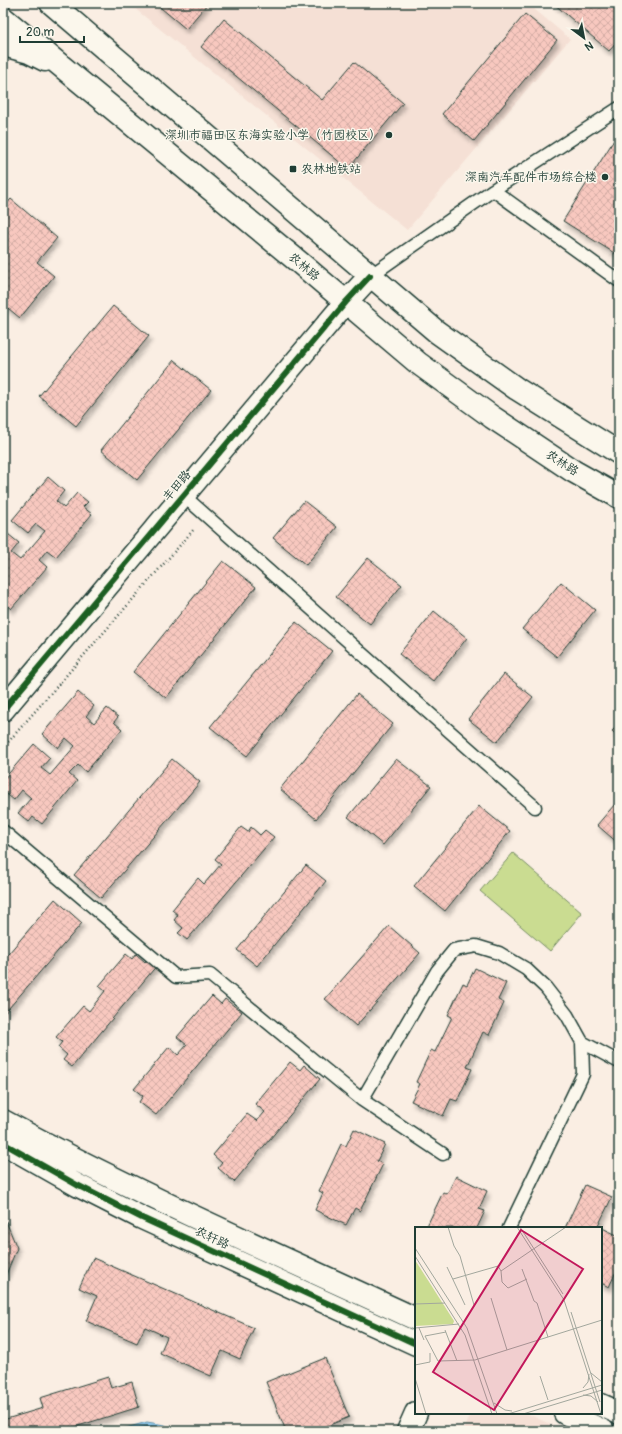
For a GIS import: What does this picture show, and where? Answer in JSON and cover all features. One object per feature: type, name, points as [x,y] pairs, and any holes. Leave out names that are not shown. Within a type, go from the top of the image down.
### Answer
[{"type":"main road","points":[[51,3],[437,332],[517,389],[619,453]]},
{"type":"main road","name":"农林路","points":[[3,18],[69,71],[418,363],[492,417],[573,471],[619,497]]},
{"type":"main road","points":[[3,45],[29,52],[69,71]]},
{"type":"main road","name":"丰田路","points":[[3,710],[346,302],[370,276]]},
{"type":"main road","name":"农轩路","points":[[3,1121],[55,1149],[149,1195],[415,1319]]},
{"type":"main road","name":"农轩路","points":[[3,1143],[77,1185],[142,1218],[415,1344]]},
{"type":"main road","points":[[602,1405],[619,1413]]},
{"type":"main road","points":[[408,1431],[416,1414]]},
{"type":"main road","points":[[566,1414],[603,1431]]},
{"type":"lane","points":[[370,276],[493,190],[619,108]]},
{"type":"lane","points":[[493,190],[619,282]]},
{"type":"lane","points":[[184,496],[534,807]]},
{"type":"lane","points":[[3,831],[176,977],[210,975],[362,1100],[443,1154]]},
{"type":"lane","points":[[362,1100],[437,971],[454,950],[476,946],[499,953],[526,970],[546,988],[568,1015],[582,1042],[583,1074],[508,1227]]},
{"type":"lane","points":[[582,1042],[619,1062]]},
{"type":"path","points":[[3,748],[206,515]]},
{"type":"shaded area","name":"深圳市福田区东海实验小学（竹园校区）","points":[[128,3],[527,3],[570,39],[407,230]]},
{"type":"shaded area","points":[[472,1414],[528,1414],[565,1431],[463,1431]]},
{"type":"green space","points":[[513,853],[582,913],[550,951],[480,891]]},
{"type":"water","points":[[147,1422],[165,1425],[174,1431],[115,1431]]},
{"type":"building","points":[[155,3],[208,3],[186,29]]},
{"type":"building","points":[[553,3],[619,3],[619,40],[609,51]]},
{"type":"building","points":[[525,14],[557,40],[474,141],[442,114]]},
{"type":"building","points":[[224,19],[322,100],[354,62],[403,103],[348,169],[201,47]]},
{"type":"building","name":"深南汽车配件市场综合楼","points":[[619,132],[619,256],[563,221]]},
{"type":"building","points":[[11,199],[57,238],[37,262],[54,276],[20,318],[3,304],[3,208]]},
{"type":"building","points":[[113,306],[149,336],[76,426],[39,396]]},
{"type":"building","points":[[174,360],[211,390],[137,480],[101,450]]},
{"type":"building","points":[[48,477],[64,491],[56,501],[64,508],[77,493],[88,502],[83,507],[92,514],[56,557],[47,550],[39,560],[47,567],[11,609],[3,602],[3,530],[19,543],[11,553],[20,560],[45,531],[36,524],[28,533],[12,520]]},
{"type":"building","points":[[304,501],[337,527],[306,565],[273,538]]},
{"type":"building","points":[[368,558],[402,585],[370,624],[336,597]]},
{"type":"building","points":[[223,561],[256,587],[166,698],[133,672]]},
{"type":"building","points":[[561,582],[595,610],[557,657],[522,629]]},
{"type":"building","points":[[434,611],[467,638],[433,681],[399,654]]},
{"type":"building","points":[[296,622],[332,651],[247,756],[210,727]]},
{"type":"building","points":[[504,674],[533,697],[497,742],[468,719]]},
{"type":"building","points":[[78,692],[94,706],[86,716],[94,723],[107,708],[118,717],[114,722],[122,729],[86,772],[78,765],[69,774],[77,781],[42,824],[33,817],[29,822],[18,813],[31,798],[22,790],[14,800],[3,791],[3,780],[34,744],[50,758],[41,768],[50,775],[75,746],[66,738],[58,748],[42,734]]},
{"type":"building","points":[[357,694],[393,724],[316,819],[280,789]]},
{"type":"building","points":[[619,724],[619,737],[612,731]]},
{"type":"building","points":[[172,759],[200,782],[101,898],[74,875]]},
{"type":"building","points":[[396,759],[431,786],[383,845],[348,817]]},
{"type":"building","points":[[615,804],[619,807],[619,844],[597,825]]},
{"type":"building","points":[[479,806],[510,831],[445,911],[414,886]]},
{"type":"building","points":[[241,827],[248,832],[251,827],[260,835],[265,830],[274,837],[187,940],[178,933],[183,928],[174,920],[178,915],[172,910],[198,878],[204,884],[221,864],[215,859]]},
{"type":"building","points":[[306,865],[326,881],[257,966],[237,950]]},
{"type":"building","points":[[55,899],[82,923],[3,1015],[3,960]]},
{"type":"building","points":[[389,926],[420,953],[356,1026],[325,999]]},
{"type":"building","points":[[126,954],[132,959],[136,954],[145,962],[149,957],[158,964],[72,1067],[63,1060],[67,1055],[58,1047],[62,1042],[56,1037],[83,1006],[89,1011],[105,991],[99,986]]},
{"type":"building","points":[[475,968],[506,983],[498,1000],[504,1003],[489,1035],[483,1032],[467,1067],[472,1069],[457,1101],[451,1099],[443,1116],[411,1101],[420,1084],[416,1082],[431,1050],[435,1052],[452,1017],[448,1015],[463,983],[467,985]]},
{"type":"building","points":[[212,996],[221,1004],[225,999],[242,1012],[156,1115],[139,1102],[143,1096],[134,1089],[169,1047],[178,1055],[187,1045],[177,1037]]},
{"type":"building","points":[[290,1062],[300,1070],[304,1065],[320,1079],[234,1182],[218,1168],[222,1163],[213,1155],[247,1114],[257,1121],[265,1112],[255,1104]]},
{"type":"building","points":[[354,1129],[385,1144],[377,1161],[383,1164],[360,1211],[355,1208],[346,1225],[315,1210],[323,1193],[319,1191],[341,1144],[346,1146]]},
{"type":"building","points":[[456,1176],[487,1191],[479,1209],[485,1211],[477,1227],[426,1227],[443,1192],[447,1194]]},
{"type":"building","points":[[585,1185],[612,1197],[598,1226],[600,1227],[565,1227]]},
{"type":"building","points":[[3,1214],[17,1248],[3,1282]]},
{"type":"building","points":[[602,1228],[619,1236],[619,1265],[609,1287],[602,1284]]},
{"type":"building","points":[[93,1258],[254,1328],[240,1359],[222,1351],[211,1376],[160,1353],[167,1337],[145,1327],[137,1343],[86,1321],[97,1296],[79,1288]]},
{"type":"building","points":[[325,1358],[349,1417],[315,1431],[286,1431],[266,1382]]},
{"type":"building","points":[[108,1377],[111,1388],[132,1382],[139,1407],[62,1431],[3,1431],[3,1420],[43,1408],[40,1398]]},
{"type":"cycle path","points":[[3,710],[346,302],[370,276]]},
{"type":"cycle path","points":[[3,1143],[77,1185],[142,1218],[415,1344]]},
{"type":"place","name":"深圳市福田区东海实验小学（竹园校区）","points":[[389,135]]},
{"type":"place","name":"农林地铁站","points":[[293,169]]},
{"type":"place","name":"深南汽车配件市场综合楼","points":[[605,177]]}]
